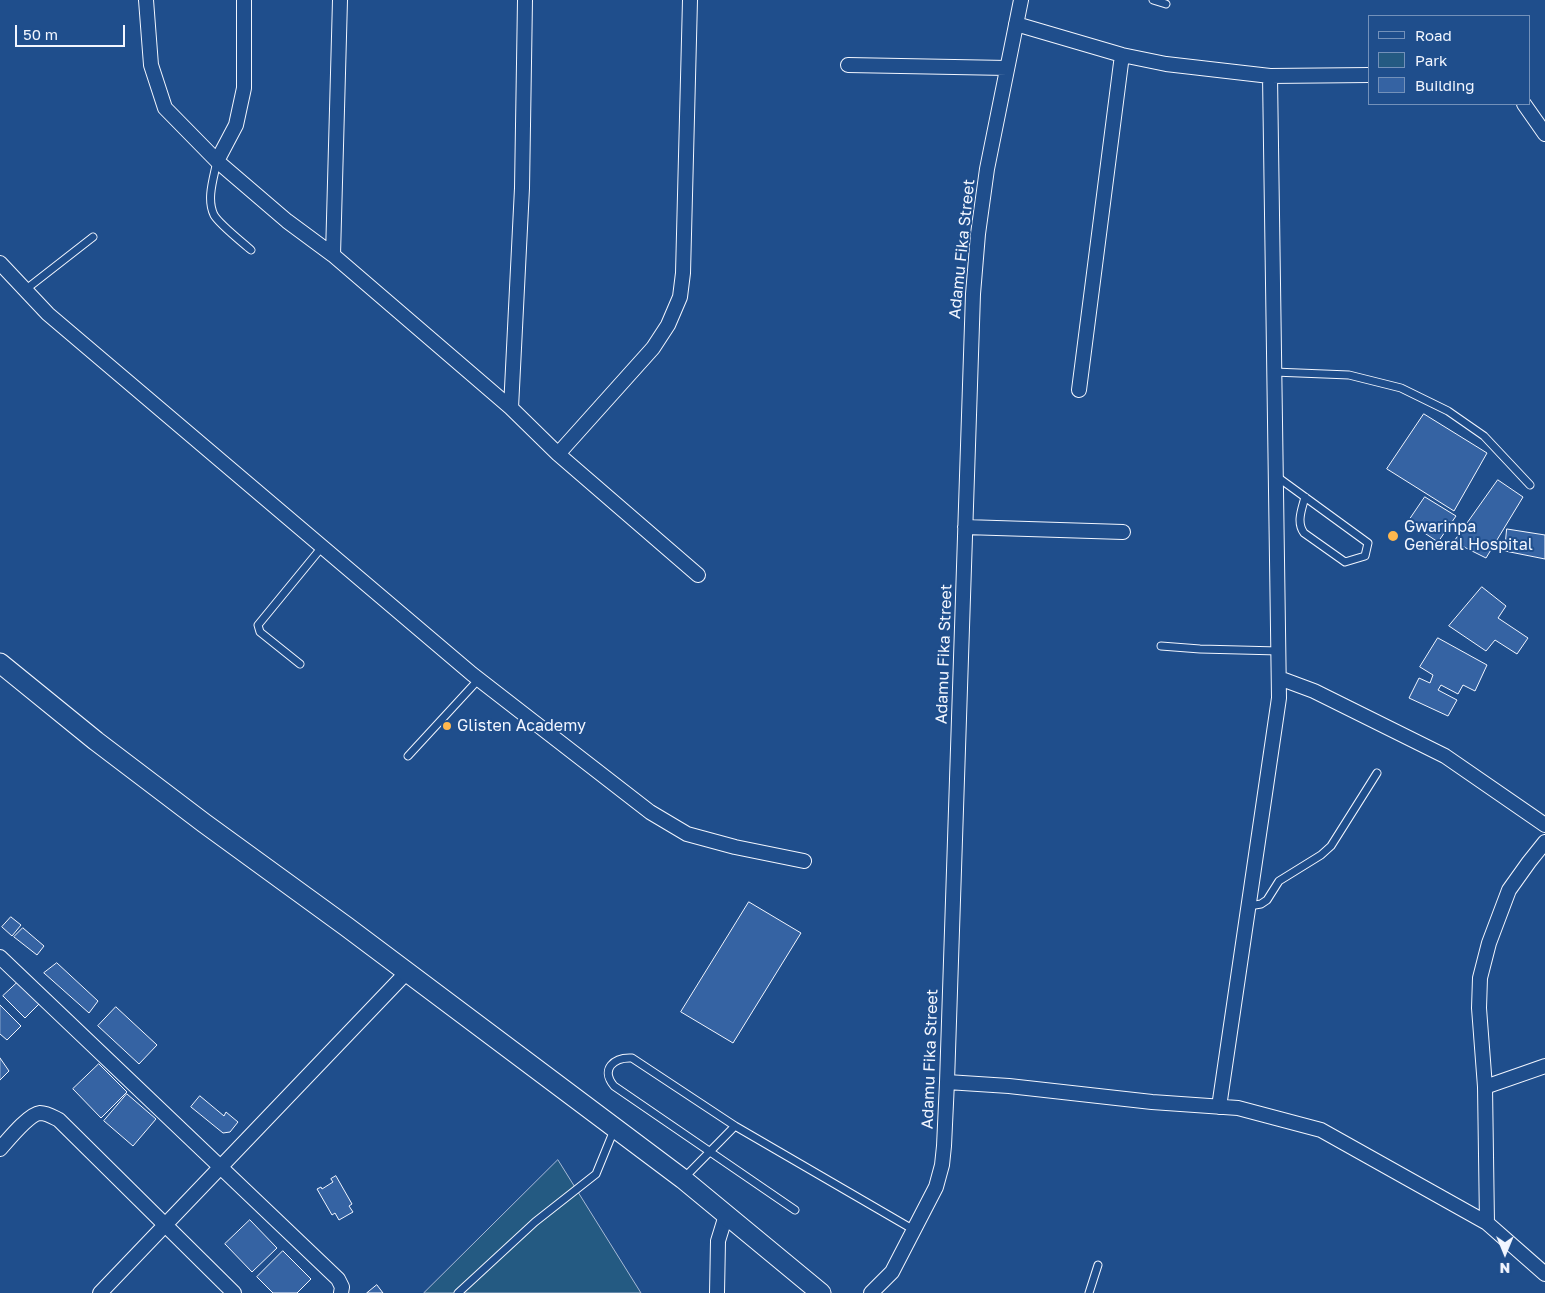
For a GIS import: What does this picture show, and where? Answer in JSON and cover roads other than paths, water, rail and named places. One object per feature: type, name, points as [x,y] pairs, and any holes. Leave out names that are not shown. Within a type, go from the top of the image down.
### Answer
[{"type":"street","points":[[146,0],[150,65],[165,108],[217,161],[287,221],[333,255],[511,408],[558,454],[698,574]]},
{"type":"street","points":[[217,161],[236,125],[244,88],[244,0]]},
{"type":"street","points":[[333,255],[340,0]]},
{"type":"street","points":[[511,408],[522,188],[525,0]]},
{"type":"street","points":[[558,454],[653,348],[668,325],[680,297],[683,264],[690,0]]},
{"type":"street","name":"Adamu Fika Street","points":[[871,1293],[892,1272],[936,1187],[942,1165],[947,1082],[973,294],[978,234],[987,170],[1021,0]]},
{"type":"street","points":[[1016,24],[1122,55],[1166,64],[1270,76],[1368,74]]},
{"type":"street","points":[[1079,390],[1122,55]]},
{"type":"street","points":[[848,65],[1008,68]]},
{"type":"street","points":[[1219,1107],[1279,698],[1270,76]]},
{"type":"street","points":[[1525,105],[1545,134]]},
{"type":"street","points":[[0,263],[48,314],[322,547],[479,679],[650,812],[687,834],[735,847],[804,861]]},
{"type":"street","points":[[965,528],[1123,532]]},
{"type":"street","points":[[0,663],[96,742],[204,824],[407,972],[683,1179],[821,1293]]},
{"type":"street","points":[[1279,678],[1314,691],[1444,756],[1545,825]]},
{"type":"street","points":[[1486,1223],[1485,1087],[1479,1008],[1480,978],[1489,943],[1509,890],[1545,842]]},
{"type":"street","points":[[0,957],[219,1168],[338,1279],[342,1287],[341,1293]]},
{"type":"street","points":[[100,1293],[407,972]]},
{"type":"street","points":[[1485,1087],[1545,1066]]},
{"type":"street","points":[[947,1082],[1009,1086],[1152,1102],[1238,1108],[1321,1130],[1486,1223],[1545,1274]]},
{"type":"street","points":[[0,1149],[32,1116],[39,1113],[50,1115],[59,1120],[234,1293]]},
{"type":"street","points":[[717,1293],[718,1241],[726,1215]]},
{"type":"lane","points":[[1154,0],[1166,4]]},
{"type":"lane","points":[[217,161],[211,193],[212,209],[215,217],[251,250]]},
{"type":"lane","points":[[25,290],[93,237]]},
{"type":"lane","points":[[1274,372],[1349,375],[1401,388],[1448,411],[1484,436],[1530,485]]},
{"type":"lane","points":[[1276,476],[1305,497],[1368,543],[1365,556],[1345,562],[1304,533],[1300,528],[1299,522],[1305,497]]},
{"type":"lane","points":[[300,664],[260,632],[258,625],[322,547]]},
{"type":"lane","points":[[1161,646],[1279,651]]},
{"type":"lane","points":[[408,756],[479,679]]},
{"type":"lane","points":[[1249,906],[1261,904],[1267,900],[1279,881],[1321,855],[1331,846],[1377,773]]},
{"type":"lane","points":[[794,1210],[614,1086],[608,1080],[608,1071],[615,1060],[624,1057],[632,1058],[735,1126],[914,1230]]},
{"type":"lane","points":[[683,1179],[735,1126]]},
{"type":"lane","points":[[458,1293],[535,1222],[596,1174],[615,1128]]},
{"type":"lane","points":[[1089,1293],[1098,1265]]},
{"type":"place","name":"Gwarinpa General Hospital","points":[[1393,536]]},
{"type":"place","name":"Glisten Academy","points":[[447,726]]}]
